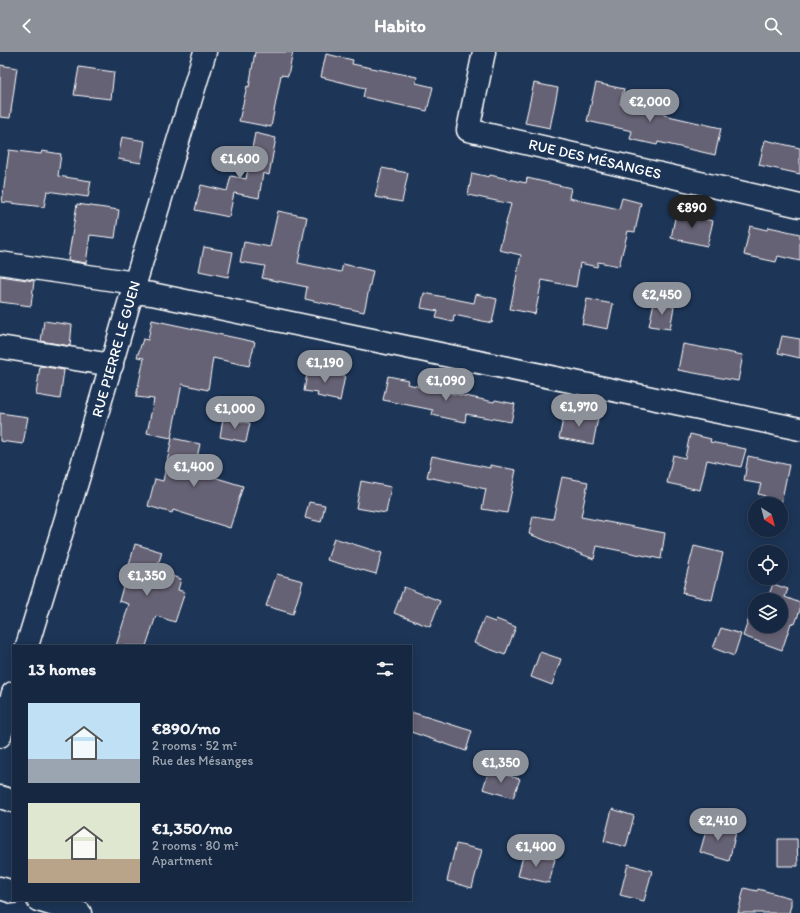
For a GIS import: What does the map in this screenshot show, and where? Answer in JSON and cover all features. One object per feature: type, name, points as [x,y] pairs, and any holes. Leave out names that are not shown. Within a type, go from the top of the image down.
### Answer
[{"type":"street","name":"RUE PIERRE LE GUEN","points":[[27,645],[205,52]]},
{"type":"street","name":"RUE DES MÉSANGES","points":[[484,52],[468,130],[800,206]]},
{"type":"street","points":[[0,263],[134,288],[152,294],[800,429]]},
{"type":"street","points":[[0,347],[112,365]]},
{"type":"street","points":[[0,736],[12,696]]},
{"type":"street","points":[[0,797],[12,801]]},
{"type":"street","points":[[0,888],[12,892]]},
{"type":"street","points":[[41,901],[80,913]]},
{"type":"building","points":[[255,52],[293,52],[288,76],[281,75],[271,127],[239,121],[247,86],[249,87]]},
{"type":"building","points":[[326,54],[353,60],[352,64],[417,77],[416,83],[433,87],[427,111],[363,97],[365,88],[321,77]]},
{"type":"building","points":[[0,65],[17,68],[10,118],[0,117]]},
{"type":"building","points":[[79,67],[114,72],[111,99],[74,95]]},
{"type":"building","points":[[534,83],[558,88],[550,128],[525,123]]},
{"type":"building","points":[[596,83],[624,89],[620,104],[664,113],[664,115],[721,128],[715,155],[658,142],[657,145],[630,139],[632,131],[587,121]]},
{"type":"building","points":[[255,133],[276,138],[269,175],[263,173],[259,198],[234,193],[229,217],[195,210],[201,185],[227,191],[231,176],[246,179]]},
{"type":"building","points":[[122,137],[145,141],[141,163],[118,159]]},
{"type":"building","points":[[765,140],[800,148],[800,174],[759,165]]},
{"type":"building","points":[[9,150],[41,154],[42,151],[61,154],[58,176],[91,181],[88,197],[47,191],[44,207],[2,202]]},
{"type":"building","points":[[382,168],[408,173],[402,202],[375,197]]},
{"type":"building","points":[[472,173],[489,177],[490,175],[526,183],[527,178],[571,188],[569,198],[619,209],[622,198],[641,203],[635,232],[628,231],[619,266],[598,262],[597,267],[580,263],[576,287],[542,280],[535,314],[510,309],[521,255],[499,250],[511,204],[468,195]]},
{"type":"building","points":[[77,204],[119,210],[115,238],[90,235],[86,263],[68,260]]},
{"type":"building","points":[[278,211],[307,217],[298,263],[341,272],[343,264],[373,271],[364,312],[305,299],[307,287],[262,278],[265,266],[240,262],[244,242],[270,247]]},
{"type":"building","points":[[676,213],[713,221],[707,246],[671,238]]},
{"type":"building","points":[[750,226],[767,230],[769,227],[800,234],[800,261],[778,256],[776,262],[744,255]]},
{"type":"building","points":[[204,247],[233,252],[228,277],[199,271]]},
{"type":"building","points":[[0,276],[34,281],[31,306],[0,302]]},
{"type":"building","points":[[424,293],[474,303],[476,294],[497,299],[492,323],[454,315],[453,322],[436,318],[438,311],[421,308]]},
{"type":"building","points":[[587,299],[613,304],[608,329],[582,324]]},
{"type":"building","points":[[654,302],[674,307],[670,329],[649,326]]},
{"type":"building","points":[[152,320],[255,342],[249,366],[213,358],[208,390],[182,384],[171,438],[147,433],[154,399],[136,397],[144,358],[137,357],[143,339],[148,340]]},
{"type":"building","points":[[44,321],[72,325],[70,346],[41,341]]},
{"type":"building","points":[[782,336],[800,339],[800,358],[778,353]]},
{"type":"building","points":[[683,344],[743,355],[738,381],[678,370]]},
{"type":"building","points":[[40,366],[64,370],[60,399],[36,395]]},
{"type":"building","points":[[308,368],[345,376],[340,401],[317,396],[318,393],[304,391]]},
{"type":"building","points":[[388,376],[408,380],[407,384],[494,402],[495,400],[515,404],[511,422],[466,414],[465,422],[432,415],[433,410],[383,400]]},
{"type":"building","points":[[565,411],[598,418],[593,444],[559,438]]},
{"type":"building","points":[[0,413],[28,417],[23,444],[0,441]]},
{"type":"building","points":[[223,418],[250,423],[246,442],[220,437]]},
{"type":"building","points":[[690,434],[711,439],[710,442],[746,449],[741,467],[707,460],[700,490],[667,483],[673,455],[685,458]]},
{"type":"building","points":[[172,438],[200,444],[194,471],[243,486],[230,528],[173,510],[172,513],[148,506],[155,479],[163,481]]},
{"type":"building","points":[[432,456],[490,468],[490,465],[516,470],[507,513],[482,509],[486,489],[427,477]]},
{"type":"building","points":[[748,456],[789,465],[782,497],[765,497],[758,494],[761,484],[744,481]]},
{"type":"building","points":[[562,477],[588,482],[581,517],[665,533],[661,559],[597,546],[594,559],[529,534],[533,516],[553,519]]},
{"type":"building","points":[[361,481],[391,487],[386,513],[356,508]]},
{"type":"building","points":[[309,502],[325,505],[321,522],[305,518]]},
{"type":"building","points":[[334,538],[382,553],[376,574],[327,560]]},
{"type":"building","points":[[135,544],[162,552],[156,571],[181,579],[178,590],[185,592],[175,622],[156,616],[146,645],[116,645],[129,604],[119,601]]},
{"type":"building","points":[[694,546],[723,553],[712,600],[682,593]]},
{"type":"building","points":[[277,574],[303,581],[293,614],[266,606]]},
{"type":"building","points":[[773,585],[788,589],[786,593],[770,593]]},
{"type":"building","points":[[404,587],[440,601],[430,627],[394,613]]},
{"type":"building","points":[[788,598],[800,603],[800,610],[795,624],[791,623],[788,632]]},
{"type":"building","points":[[484,618],[495,622],[496,619],[516,627],[505,655],[474,643]]},
{"type":"building","points":[[748,621],[748,633],[788,633],[782,650],[743,636]]},
{"type":"building","points":[[721,628],[741,634],[734,656],[713,648]]},
{"type":"building","points":[[540,652],[561,659],[552,685],[531,677]]},
{"type":"building","points":[[412,712],[472,731],[466,751],[412,732]]},
{"type":"building","points":[[489,770],[520,779],[513,798],[483,789]]},
{"type":"building","points":[[612,809],[634,816],[626,847],[604,841]]},
{"type":"building","points":[[708,824],[736,832],[729,861],[700,852]]},
{"type":"building","points":[[778,839],[797,839],[798,866],[778,866]]},
{"type":"building","points":[[456,844],[482,850],[472,888],[447,881]]},
{"type":"building","points":[[524,852],[555,859],[549,883],[518,876]]},
{"type":"building","points":[[628,864],[652,871],[644,901],[620,895]]},
{"type":"building","points":[[744,888],[757,891],[758,889],[791,898],[789,913],[738,913]]}]
